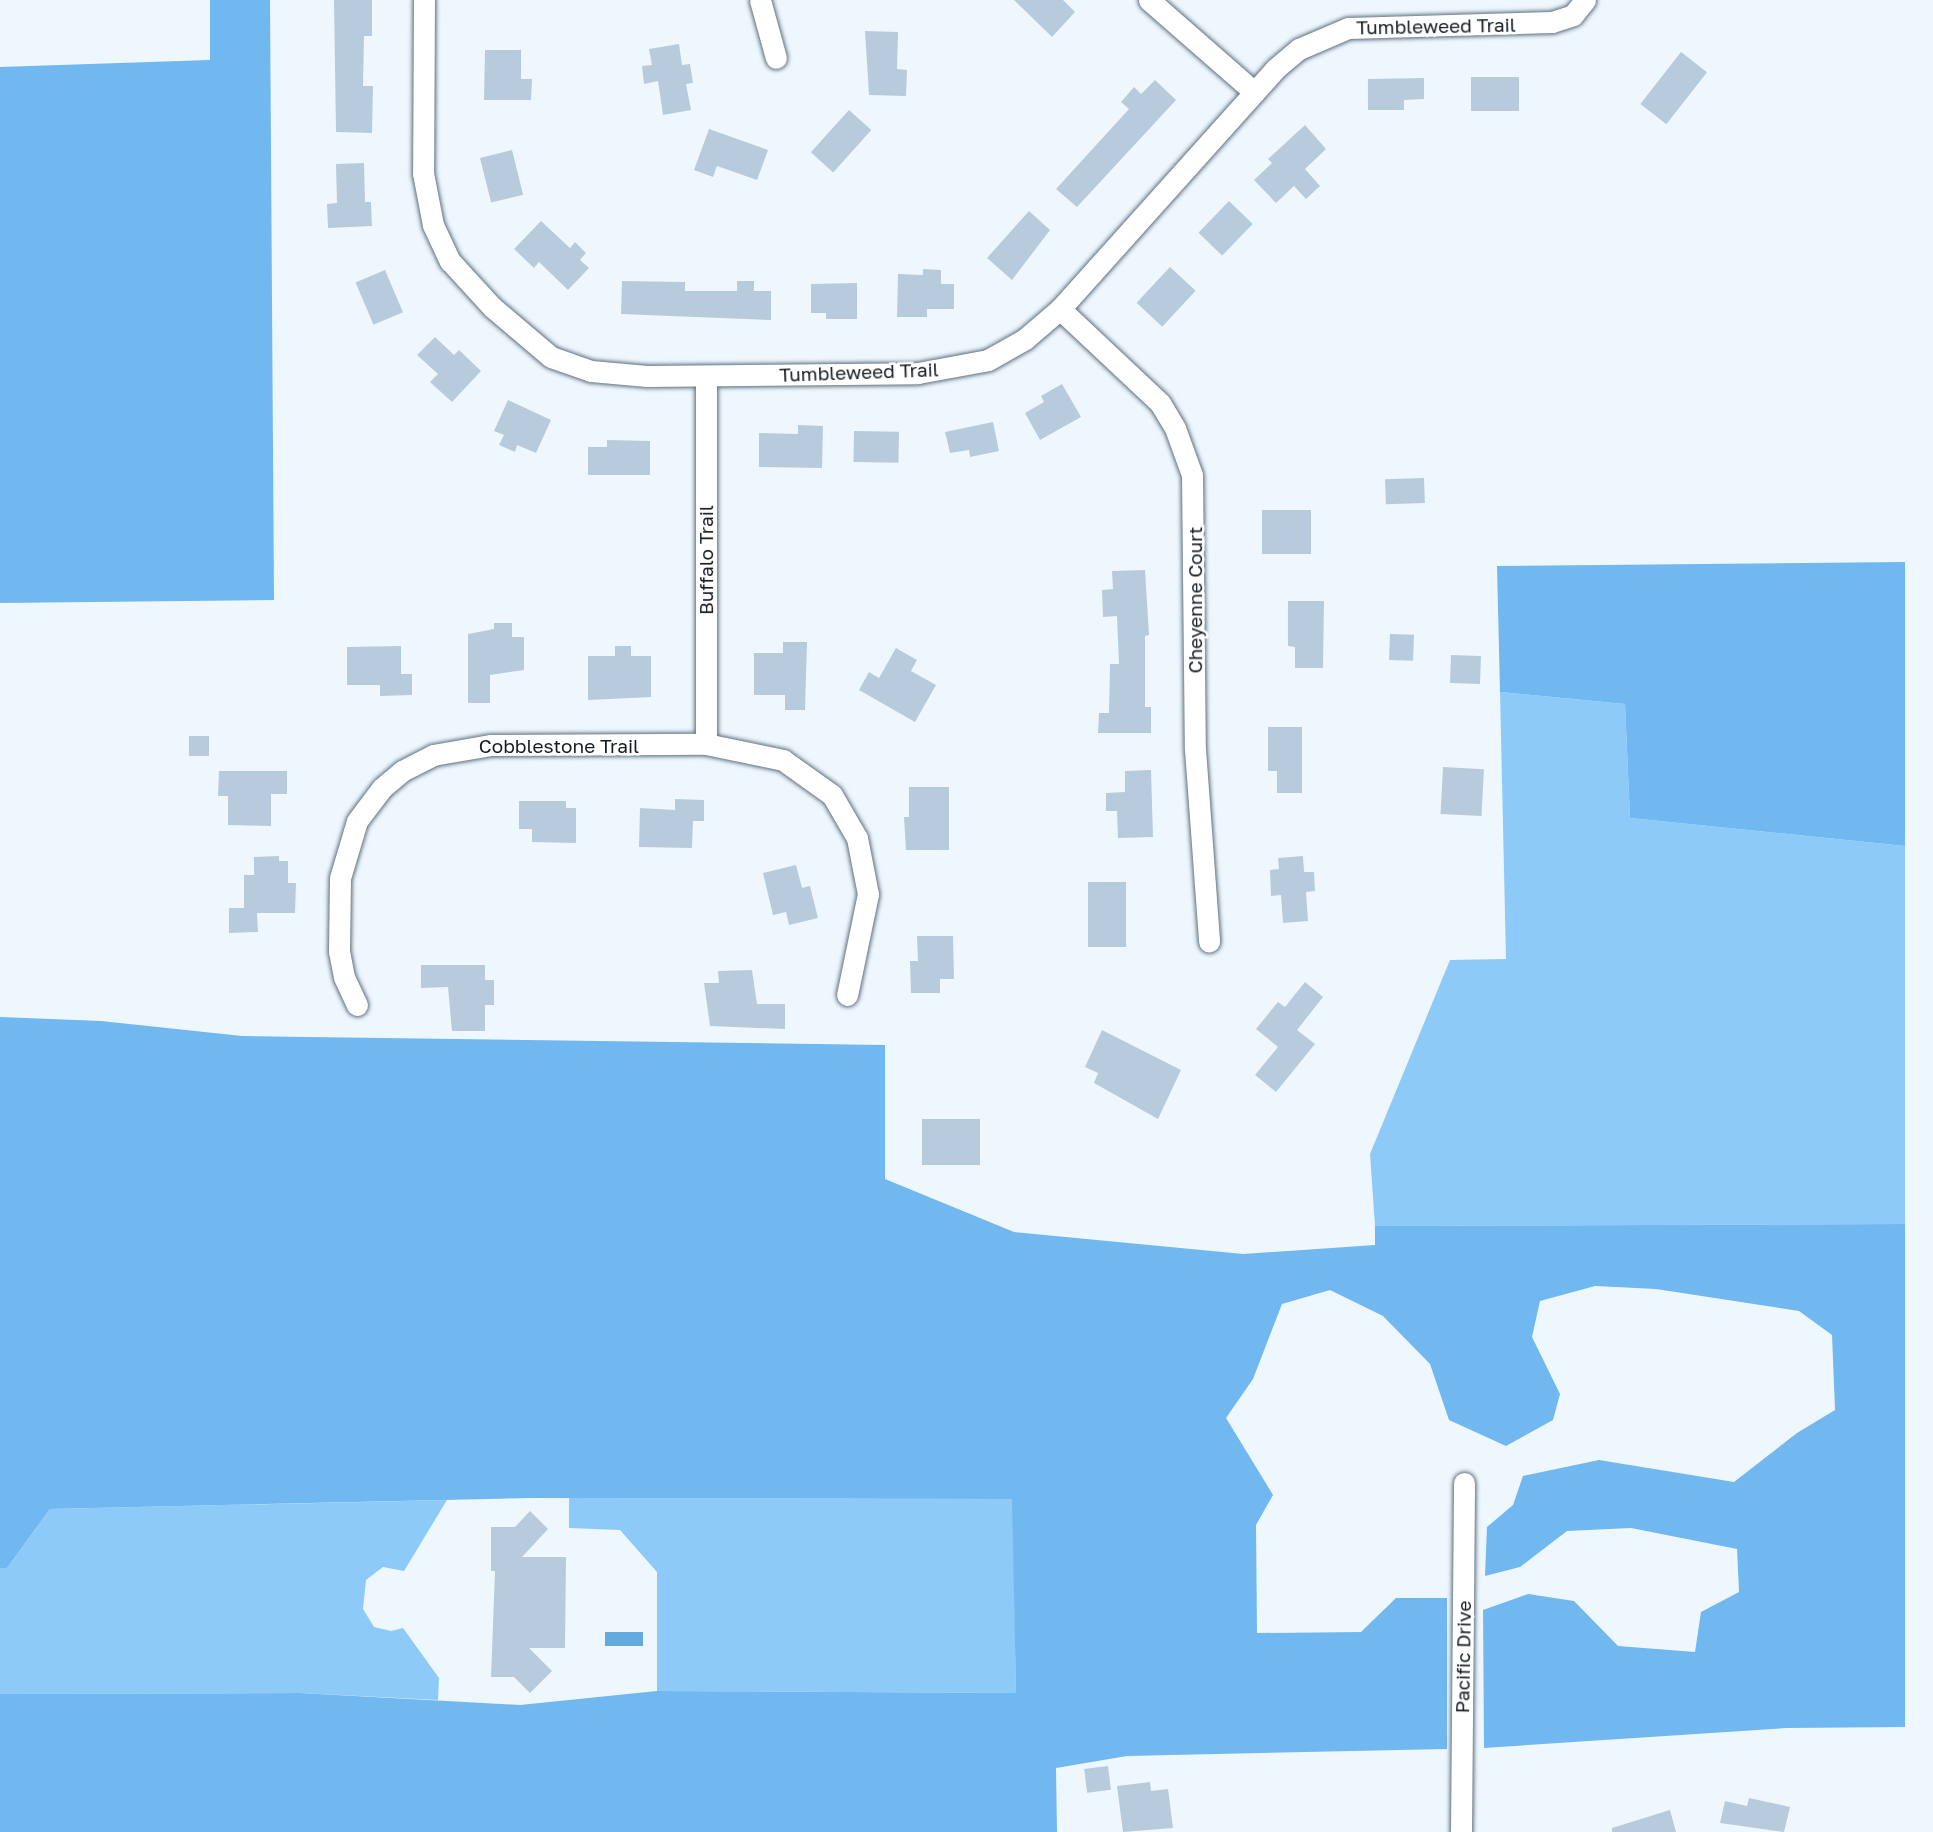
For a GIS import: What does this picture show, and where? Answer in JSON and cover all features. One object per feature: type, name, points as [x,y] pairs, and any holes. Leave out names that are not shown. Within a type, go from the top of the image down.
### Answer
[{"type":"street","name":"Tumbleweed Trail","points":[[424,0],[427,206],[440,244],[459,271],[492,307],[551,357],[612,374],[706,376],[957,369],[988,360],[1025,339],[1060,309],[1254,93],[1299,49],[1348,27],[1396,23],[1536,24],[1568,18],[1582,6]]},
{"type":"street","points":[[760,0],[776,58]]},
{"type":"street","points":[[1149,0],[1254,93]]},
{"type":"street","name":"Cheyenne Court","points":[[1060,309],[1160,403],[1175,428],[1192,475],[1195,749],[1209,942]]},
{"type":"street","name":"Buffalo Trail","points":[[706,376],[706,744]]},
{"type":"street","name":"Cobblestone Trail","points":[[358,1005],[340,960],[340,878],[352,832],[382,788],[421,760],[468,747],[706,744],[783,760],[832,795],[857,838],[868,894],[847,995]]},
{"type":"street","name":"Pacific Drive","points":[[1461,1832],[1464,1483]]},
{"type":"shaded area","points":[[210,0],[270,0],[274,600],[0,603],[0,67],[210,60]]},
{"type":"shaded area","points":[[1905,562],[1905,846],[1630,818],[1625,704],[1500,692],[1497,566]]},
{"type":"shaded area","points":[[1500,692],[1625,704],[1630,818],[1905,846],[1905,1224],[1375,1226],[1370,1154],[1450,960],[1506,959]]},
{"type":"shaded area","points":[[0,1017],[101,1021],[242,1036],[885,1045],[885,1179],[1014,1232],[1243,1254],[1375,1245],[1375,1226],[1905,1224],[1905,1727],[1787,1728],[1484,1748],[1483,1610],[1528,1594],[1574,1601],[1618,1646],[1695,1652],[1701,1612],[1739,1592],[1737,1549],[1631,1528],[1567,1531],[1520,1567],[1485,1576],[1487,1527],[1513,1505],[1523,1476],[1599,1460],[1734,1482],[1797,1433],[1835,1410],[1832,1335],[1799,1311],[1656,1289],[1595,1286],[1540,1301],[1532,1337],[1560,1394],[1553,1420],[1506,1446],[1449,1420],[1430,1364],[1383,1316],[1330,1290],[1282,1304],[1253,1379],[1226,1418],[1273,1495],[1256,1525],[1257,1633],[1361,1632],[1396,1598],[1447,1598],[1447,1749],[1127,1756],[1056,1768],[1057,1832],[0,1832],[0,1694],[300,1693],[520,1705],[657,1691],[1016,1693],[1012,1499],[531,1498],[50,1509],[7,1568],[0,1568]]},
{"type":"shaded area","points":[[569,1498],[1013,1499],[1016,1693],[657,1691],[657,1572],[620,1530],[569,1528]]},
{"type":"shaded area","points":[[447,1500],[404,1571],[383,1567],[366,1580],[363,1609],[374,1627],[391,1631],[403,1628],[439,1678],[438,1700],[300,1693],[0,1694],[0,1568],[7,1568],[50,1509]]},
{"type":"shaded area","points":[[605,1632],[643,1632],[643,1646],[605,1646]]},
{"type":"building","points":[[334,0],[372,0],[372,36],[364,36],[363,86],[373,86],[372,133],[336,132]]},
{"type":"building","points":[[1014,0],[1063,0],[1075,12],[1052,37]]},
{"type":"building","points":[[865,31],[898,32],[897,69],[907,70],[906,96],[869,95]]},
{"type":"building","points":[[679,44],[682,65],[690,64],[693,83],[686,84],[691,110],[663,115],[658,81],[644,84],[642,66],[652,65],[649,49]]},
{"type":"building","points":[[485,50],[521,50],[521,79],[532,79],[531,100],[484,100]]},
{"type":"building","points":[[1681,52],[1707,72],[1666,124],[1640,104]]},
{"type":"building","points":[[1471,77],[1519,77],[1519,111],[1471,111]]},
{"type":"building","points":[[1424,78],[1424,99],[1404,100],[1404,110],[1368,110],[1368,79]]},
{"type":"building","points":[[1155,80],[1176,100],[1077,207],[1056,189],[1129,109],[1121,102],[1134,87],[1141,94]]},
{"type":"building","points":[[849,110],[871,130],[833,172],[811,152]]},
{"type":"building","points":[[1305,125],[1326,149],[1305,169],[1320,186],[1306,199],[1294,186],[1276,203],[1254,180],[1272,163],[1268,159]]},
{"type":"building","points":[[709,129],[768,150],[757,180],[717,166],[713,177],[694,170]]},
{"type":"building","points":[[512,150],[523,195],[491,203],[480,158]]},
{"type":"building","points":[[364,163],[365,202],[371,202],[372,226],[328,228],[327,204],[337,203],[336,164]]},
{"type":"building","points":[[1229,201],[1253,224],[1222,256],[1198,233]]},
{"type":"building","points":[[1029,211],[1050,230],[1012,280],[987,258]]},
{"type":"building","points":[[541,221],[570,248],[575,242],[586,253],[580,260],[589,268],[568,290],[539,262],[534,268],[514,249]]},
{"type":"building","points":[[1170,267],[1196,291],[1162,327],[1137,303]]},
{"type":"building","points":[[923,269],[941,270],[941,284],[954,284],[954,309],[927,309],[927,317],[897,317],[898,274],[923,275]]},
{"type":"building","points":[[385,270],[403,312],[374,325],[356,283]]},
{"type":"building","points":[[622,281],[685,282],[685,291],[737,291],[737,281],[754,281],[754,291],[771,291],[771,320],[621,314]]},
{"type":"building","points":[[857,283],[857,319],[826,319],[826,313],[811,313],[811,284]]},
{"type":"building","points":[[435,337],[454,355],[459,350],[481,371],[452,402],[430,382],[438,374],[417,355]]},
{"type":"building","points":[[1062,384],[1081,417],[1040,440],[1025,413],[1044,402],[1041,396]]},
{"type":"building","points":[[508,400],[551,420],[536,453],[517,445],[515,452],[499,445],[504,435],[494,431]]},
{"type":"building","points":[[993,422],[999,451],[970,457],[969,450],[950,453],[945,432]]},
{"type":"building","points":[[798,425],[823,426],[822,468],[759,467],[759,433],[798,434]]},
{"type":"building","points":[[854,431],[899,432],[898,463],[853,462]]},
{"type":"building","points":[[607,440],[650,441],[650,475],[588,475],[588,447],[607,447]]},
{"type":"building","points":[[1424,478],[1425,503],[1386,504],[1385,479]]},
{"type":"building","points":[[1262,510],[1311,510],[1311,554],[1262,554]]},
{"type":"building","points":[[1145,570],[1149,635],[1145,636],[1145,707],[1151,707],[1151,733],[1098,733],[1099,713],[1109,713],[1110,664],[1119,664],[1117,616],[1103,617],[1102,590],[1113,589],[1112,571]]},
{"type":"building","points":[[1288,601],[1324,601],[1323,668],[1295,668],[1295,647],[1288,646]]},
{"type":"building","points":[[494,623],[512,623],[512,637],[524,637],[524,670],[490,675],[490,703],[468,703],[468,634],[494,629]]},
{"type":"building","points":[[1390,634],[1414,635],[1413,661],[1389,660]]},
{"type":"building","points":[[783,642],[807,642],[805,710],[785,710],[785,695],[754,695],[754,653],[783,653]]},
{"type":"building","points":[[401,646],[401,674],[412,674],[412,695],[380,696],[380,685],[347,685],[347,647]]},
{"type":"building","points":[[615,646],[631,646],[631,656],[651,656],[651,697],[588,700],[588,656],[615,656]]},
{"type":"building","points":[[896,648],[917,660],[911,671],[936,685],[915,722],[859,690],[869,672],[879,678]]},
{"type":"building","points":[[1451,655],[1481,656],[1480,684],[1450,683]]},
{"type":"building","points":[[1268,727],[1302,727],[1302,793],[1277,793],[1277,771],[1268,771]]},
{"type":"building","points":[[189,736],[209,736],[209,756],[189,756]]},
{"type":"building","points":[[1443,767],[1484,769],[1481,816],[1441,814]]},
{"type":"building","points":[[1151,770],[1153,837],[1118,838],[1117,811],[1106,811],[1106,793],[1125,792],[1125,771]]},
{"type":"building","points":[[219,771],[287,771],[287,794],[271,794],[271,826],[228,825],[228,796],[218,796]]},
{"type":"building","points":[[909,787],[949,787],[949,850],[906,850],[904,817],[909,817]]},
{"type":"building","points":[[675,799],[704,800],[704,821],[693,821],[692,848],[639,847],[640,808],[675,810]]},
{"type":"building","points":[[519,801],[566,801],[566,808],[576,808],[576,843],[532,842],[532,829],[519,829]]},
{"type":"building","points":[[279,856],[279,861],[288,861],[288,883],[296,883],[295,913],[257,913],[258,932],[229,933],[229,908],[244,908],[244,875],[254,875],[254,857]]},
{"type":"building","points":[[1303,856],[1304,872],[1314,872],[1315,891],[1306,892],[1308,921],[1283,923],[1281,895],[1271,896],[1270,870],[1279,869],[1278,858]]},
{"type":"building","points":[[796,865],[802,888],[810,886],[818,918],[789,925],[786,912],[773,915],[763,873]]},
{"type":"building","points":[[1088,882],[1126,882],[1126,947],[1088,947]]},
{"type":"building","points":[[917,936],[953,936],[954,979],[940,979],[940,993],[911,993],[910,961],[918,961]]},
{"type":"building","points":[[421,965],[485,965],[485,980],[494,980],[494,1005],[485,1005],[485,1031],[452,1031],[448,987],[421,988]]},
{"type":"building","points":[[752,970],[757,1004],[785,1004],[785,1029],[710,1026],[704,983],[719,983],[718,971]]},
{"type":"building","points":[[1305,982],[1323,997],[1297,1030],[1315,1044],[1276,1092],[1255,1075],[1278,1047],[1256,1029],[1278,1002],[1285,1007]]},
{"type":"building","points":[[1102,1030],[1181,1070],[1158,1119],[1094,1083],[1098,1073],[1085,1067]]},
{"type":"building","points":[[922,1119],[980,1119],[980,1165],[922,1165]]},
{"type":"building","points":[[530,1511],[548,1529],[522,1557],[566,1557],[565,1648],[529,1648],[552,1671],[530,1693],[514,1677],[491,1677],[495,1571],[491,1571],[491,1527],[515,1527]]},
{"type":"building","points":[[1108,1766],[1111,1790],[1087,1793],[1084,1769]]},
{"type":"building","points":[[1150,1782],[1151,1791],[1168,1789],[1173,1828],[1123,1832],[1117,1786]]},
{"type":"building","points":[[1749,1798],[1790,1807],[1784,1832],[1720,1823],[1725,1801],[1747,1806]]},
{"type":"building","points":[[1670,1810],[1676,1832],[1612,1832],[1612,1828]]}]
